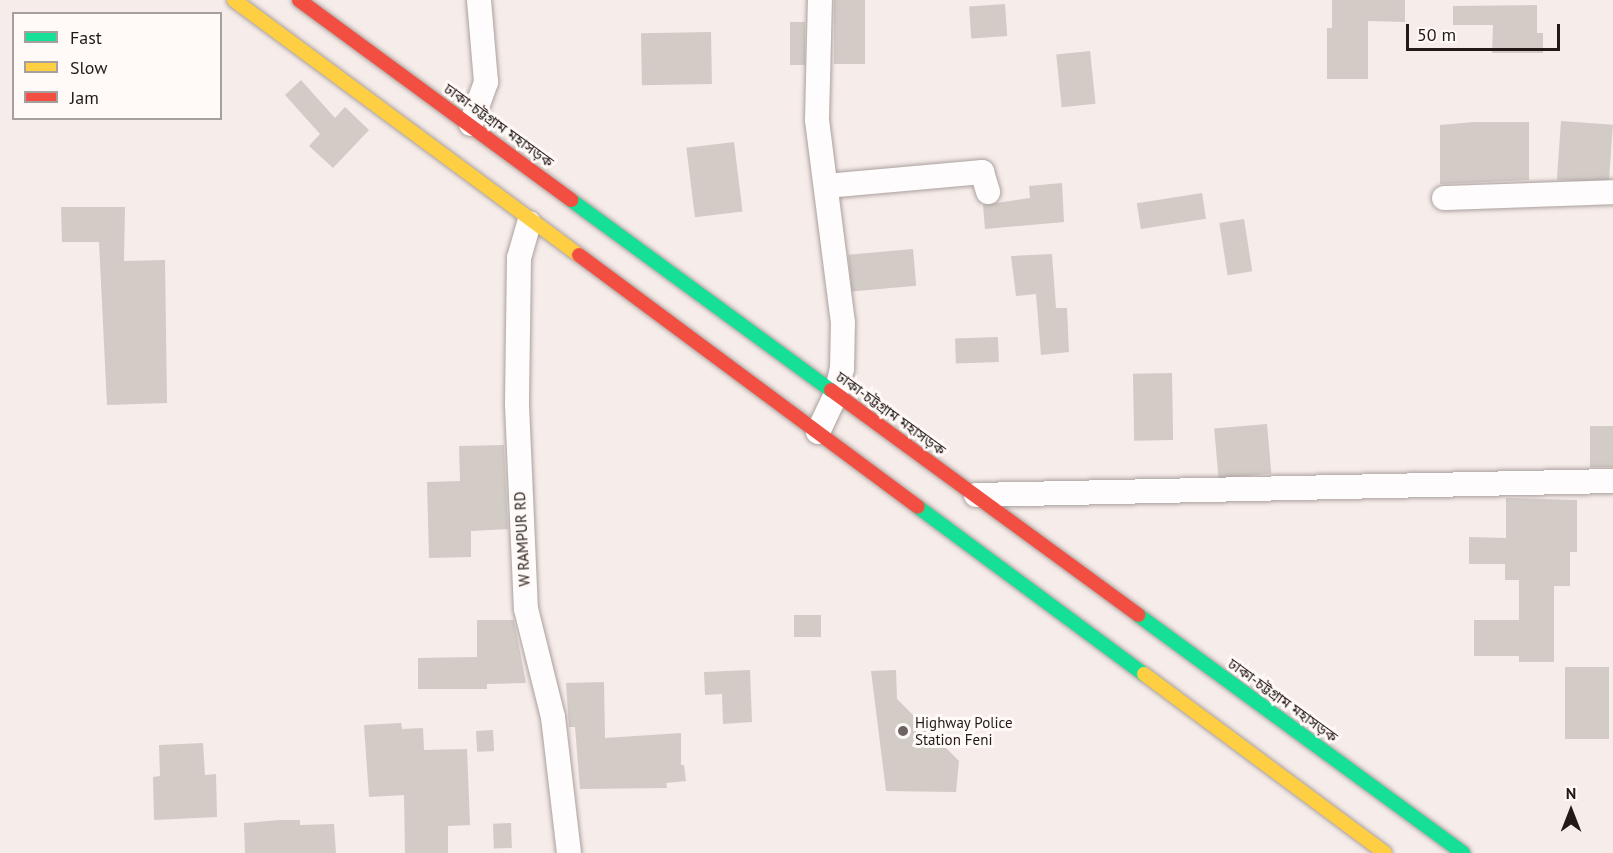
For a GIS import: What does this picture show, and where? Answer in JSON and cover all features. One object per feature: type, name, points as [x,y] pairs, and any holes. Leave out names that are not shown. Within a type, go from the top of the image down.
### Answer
[{"type":"highway","points":[[234,0],[529,223],[818,432],[1385,853]]},
{"type":"highway","name":"ঢাকা-চট্টগ্রাম মহাসড়ক","points":[[299,0],[1463,853]]},
{"type":"street","points":[[471,124],[486,82],[479,0]]},
{"type":"street","points":[[818,432],[836,394],[842,369],[843,323],[817,120],[820,0]]},
{"type":"street","points":[[826,186],[982,172],[988,192]]},
{"type":"street","points":[[1444,198],[1613,192]]},
{"type":"street","name":"W RAMPUR RD","points":[[529,223],[519,258],[517,405],[525,597],[553,717],[569,853]]},
{"type":"street","points":[[976,495],[1613,481]]},
{"type":"building","points":[[834,0],[865,0],[865,64],[834,64]]},
{"type":"building","points":[[1332,0],[1405,0],[1405,22],[1368,21],[1368,79],[1327,79],[1327,28],[1332,28]]},
{"type":"building","points":[[1005,4],[1007,36],[971,38],[969,7]]},
{"type":"building","points":[[1537,5],[1537,33],[1543,33],[1543,53],[1492,53],[1493,25],[1453,25],[1453,6]]},
{"type":"building","points":[[790,22],[805,22],[805,65],[790,65]]},
{"type":"building","points":[[711,32],[712,84],[642,85],[641,33]]},
{"type":"building","points":[[1090,51],[1096,104],[1062,107],[1056,55]]},
{"type":"building","points":[[301,80],[335,118],[345,107],[369,130],[333,168],[309,146],[320,134],[285,95]]},
{"type":"building","points":[[1561,121],[1613,125],[1609,183],[1557,180]]},
{"type":"building","points":[[1474,122],[1529,122],[1529,180],[1440,184],[1440,125]]},
{"type":"building","points":[[734,142],[743,211],[695,217],[686,148]]},
{"type":"building","points":[[1062,183],[1064,222],[985,229],[983,205],[1030,198],[1029,186]]},
{"type":"building","points":[[1202,193],[1206,219],[1141,229],[1137,203]]},
{"type":"building","points":[[61,207],[125,207],[124,261],[165,260],[167,403],[107,405],[99,242],[62,242]]},
{"type":"building","points":[[1244,219],[1252,271],[1228,275],[1219,223]]},
{"type":"building","points":[[913,249],[916,286],[851,292],[848,255]]},
{"type":"building","points":[[1052,254],[1056,308],[1067,308],[1069,352],[1041,355],[1036,294],[1016,296],[1011,256]]},
{"type":"building","points":[[998,337],[999,362],[956,363],[955,339]]},
{"type":"building","points":[[1172,373],[1173,440],[1134,441],[1133,374]]},
{"type":"building","points":[[1267,424],[1271,474],[1219,478],[1214,429]]},
{"type":"building","points":[[1590,426],[1613,426],[1613,467],[1590,467]]},
{"type":"building","points":[[504,445],[508,529],[471,531],[471,557],[429,558],[427,482],[460,481],[459,446]]},
{"type":"building","points":[[1506,498],[1577,500],[1577,552],[1570,552],[1570,586],[1554,586],[1554,662],[1519,662],[1519,656],[1474,656],[1474,620],[1519,620],[1519,580],[1505,580],[1505,564],[1469,564],[1469,537],[1506,538]]},
{"type":"building","points":[[794,615],[821,615],[821,637],[794,637]]},
{"type":"building","points":[[477,620],[514,620],[526,683],[487,684],[487,689],[418,689],[418,658],[477,657]]},
{"type":"building","points":[[1565,667],[1609,667],[1609,739],[1565,739]]},
{"type":"building","points":[[750,670],[752,722],[723,724],[722,694],[705,695],[704,672]]},
{"type":"building","name":"Highway Police Station Feni","points":[[896,670],[897,699],[959,761],[956,792],[886,791],[871,671]]},
{"type":"building","points":[[604,682],[605,738],[681,733],[681,765],[684,765],[686,781],[666,783],[667,788],[580,789],[575,727],[569,727],[566,683]]},
{"type":"building","points":[[401,723],[402,729],[423,728],[424,750],[467,749],[470,825],[448,826],[448,853],[405,853],[404,795],[369,797],[364,725]]},
{"type":"building","points":[[493,730],[494,751],[477,752],[476,731]]},
{"type":"building","points":[[203,743],[205,775],[216,774],[217,817],[154,820],[153,777],[160,776],[159,745]]},
{"type":"building","points":[[300,820],[300,825],[334,824],[336,853],[245,853],[244,823]]},
{"type":"building","points":[[511,823],[512,848],[494,849],[493,824]]},
{"type":"traffic: fast","points":[[571,200],[831,390]]},
{"type":"traffic: fast","points":[[918,507],[1144,674]]},
{"type":"traffic: fast","points":[[1138,615],[1463,853]]},
{"type":"traffic: slow","points":[[234,0],[579,255]]},
{"type":"traffic: slow","points":[[1144,674],[1385,853]]},
{"type":"traffic: jam","points":[[299,0],[571,200]]},
{"type":"traffic: jam","points":[[579,255],[918,507]]},
{"type":"traffic: jam","points":[[831,390],[1138,615]]},
{"type":"place","name":"Highway Police Station Feni","points":[[903,731]]}]
